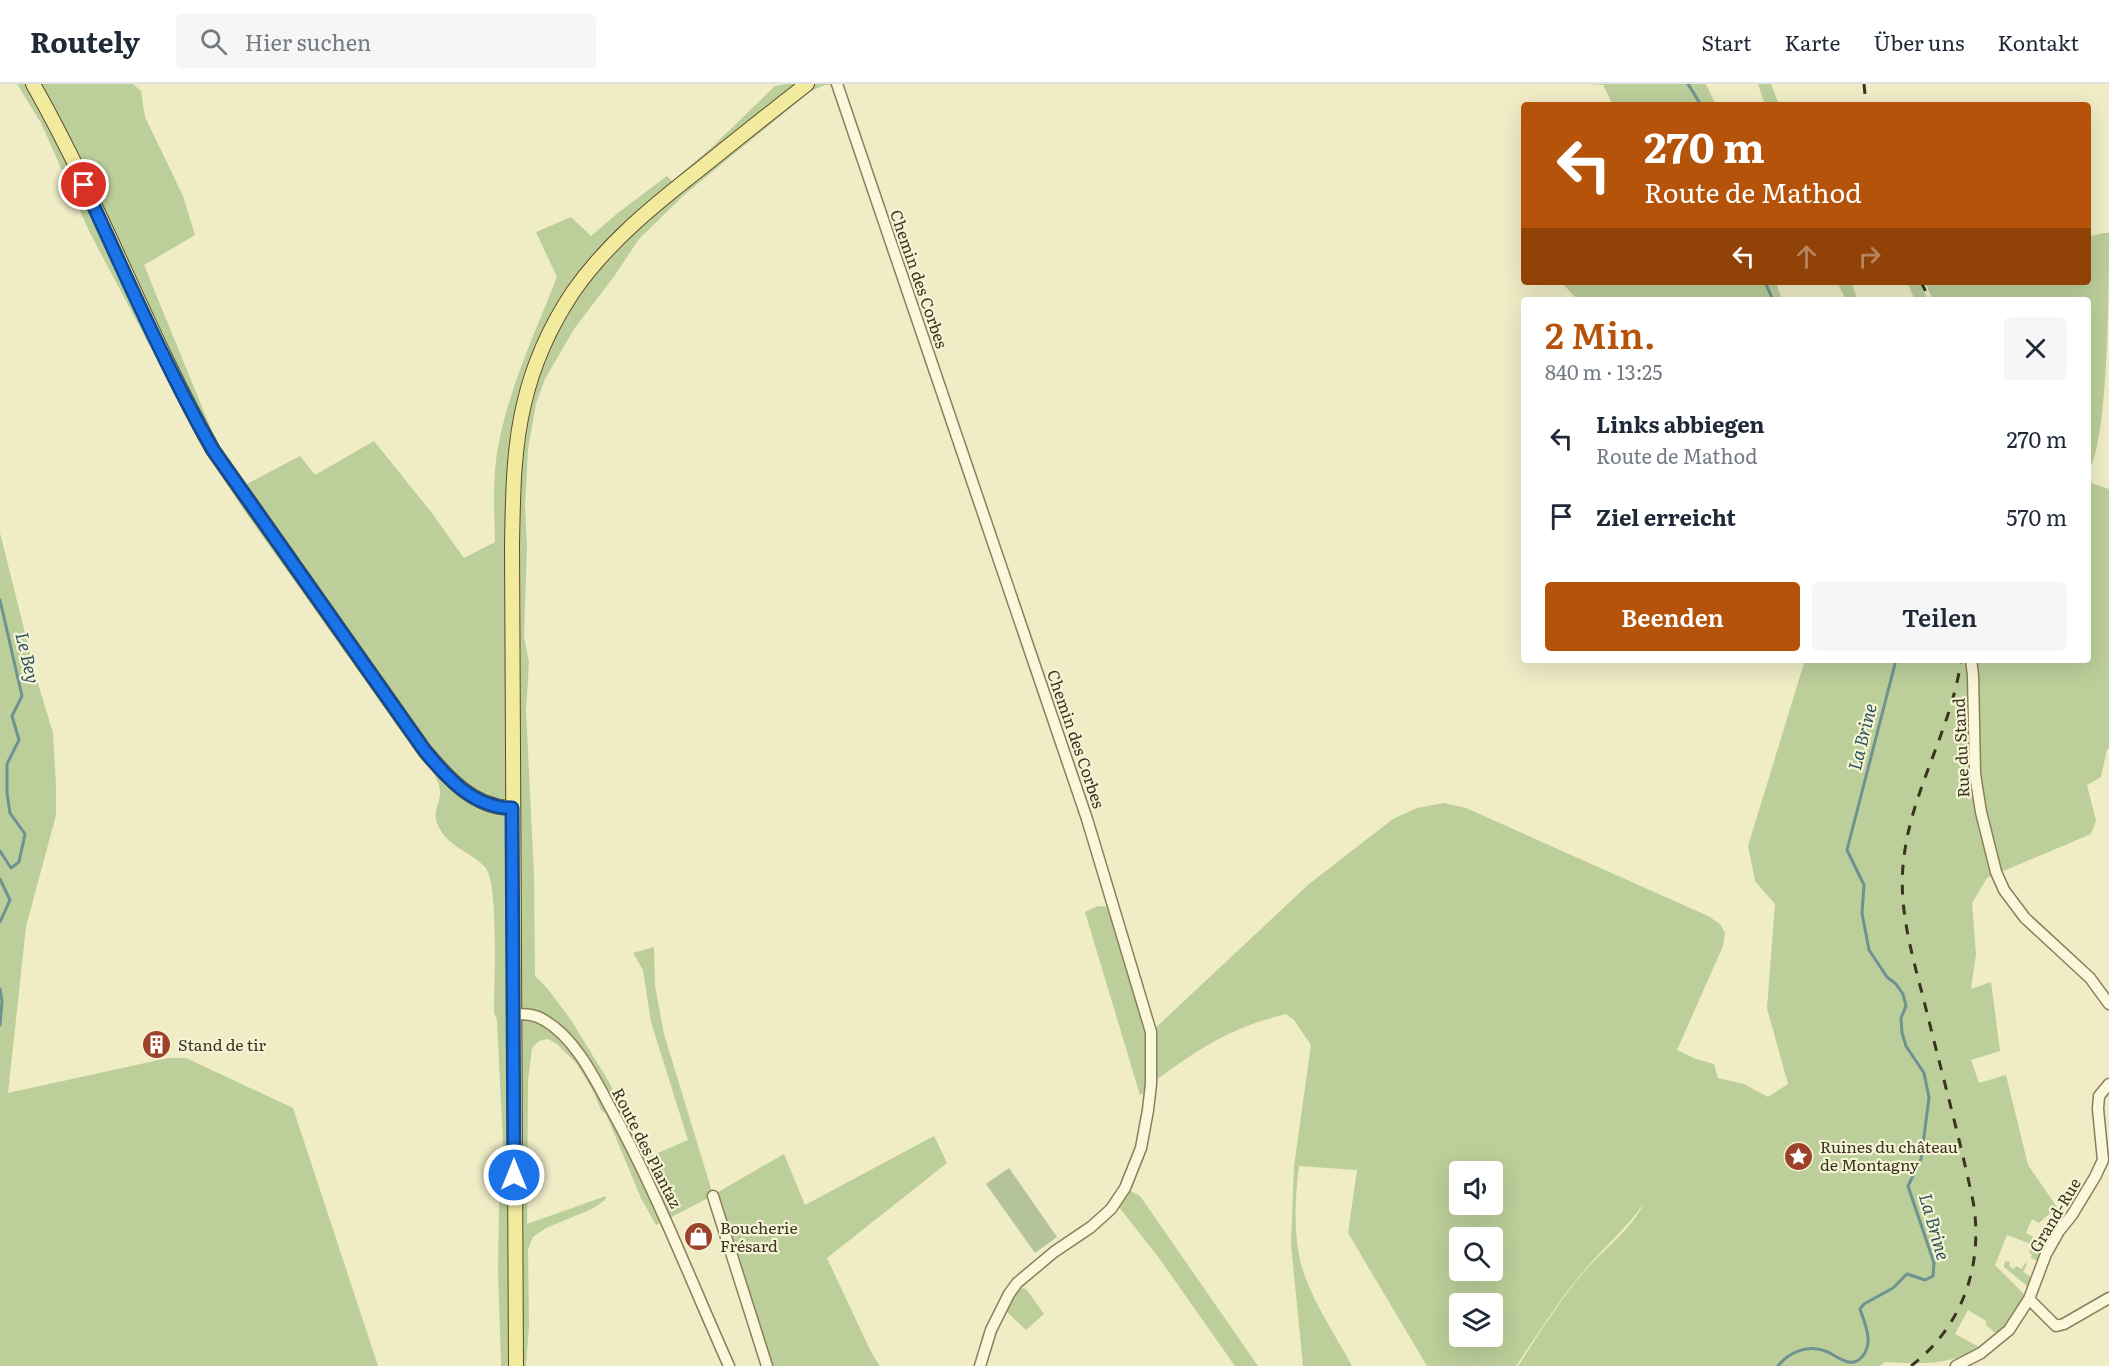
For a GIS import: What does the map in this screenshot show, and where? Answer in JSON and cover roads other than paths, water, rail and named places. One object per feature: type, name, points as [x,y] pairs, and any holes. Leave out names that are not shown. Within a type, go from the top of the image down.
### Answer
[{"type":"main road","points":[[33,84],[75,164],[184,397],[213,450],[425,751],[450,781],[468,794],[497,808],[512,808]]},
{"type":"main road","points":[[516,1366],[512,808],[513,498],[524,403],[553,326],[573,293],[613,244],[669,194],[807,84]]},
{"type":"street","name":"Chemin des Corbes","points":[[837,84],[1087,819],[1151,1032],[1148,1110],[1141,1148],[1125,1188],[1111,1209],[1098,1221],[1054,1252],[1017,1283],[1009,1294],[992,1330],[980,1366]]},
{"type":"street","name":"Rue du Stand","points":[[1971,663],[1975,774],[1981,812],[1996,872],[2004,890],[2019,912],[2090,978],[2109,1004]]},
{"type":"street","name":"Route des Plantaz","points":[[513,1014],[529,1014],[543,1019],[558,1030],[575,1049],[595,1079],[623,1129],[665,1216],[697,1296],[729,1366]]},
{"type":"street","name":"Grand-Rue","points":[[1956,1366],[1981,1353],[2009,1330],[2029,1299],[2046,1254],[2059,1231],[2083,1198],[2103,1160],[2099,1096],[2109,1084]]},
{"type":"street","points":[[712,1196],[767,1366]]},
{"type":"street","points":[[2029,1299],[2056,1326],[2064,1324],[2109,1298]]},
{"type":"waterway","name":"La Brine","points":[[1688,84],[1699,102]]},
{"type":"waterway","name":"La Brine","points":[[1766,285],[1772,297]]},
{"type":"waterway","name":"Le Bey","points":[[0,600],[22,696],[12,716],[19,740],[7,764],[7,793],[10,813],[25,834],[19,862],[11,868],[0,851]]},
{"type":"waterway","name":"La Brine","points":[[1778,1366],[1788,1356],[1807,1349],[1828,1352],[1846,1361],[1857,1361],[1865,1352],[1868,1340],[1860,1309],[1864,1304],[1893,1288],[1907,1274],[1925,1280],[1933,1276],[1934,1263],[1908,1186],[1921,1159],[1929,1098],[1924,1073],[1906,1046],[1902,1033],[1901,1018],[1906,1006],[1903,994],[1887,977],[1869,950],[1862,913],[1864,885],[1847,850],[1895,663]]},
{"type":"waterway","name":"Le Bey","points":[[0,879],[10,900],[0,922]]},
{"type":"waterway","name":"Le Bey","points":[[0,989],[2,1001],[0,1025]]},
{"type":"railway","points":[[1864,84],[1866,102]]},
{"type":"railway","points":[[1922,285],[1928,297]]},
{"type":"railway","points":[[1911,1366],[1929,1350],[1956,1313],[1966,1292],[1975,1248],[1976,1225],[1973,1201],[1911,951],[1904,914],[1902,876],[1908,832],[1949,710],[1960,663]]},
{"type":"place","name":"Stand de tir","points":[[157,1045]]},
{"type":"place","name":"Ruines du château de Montagny","points":[[1799,1156]]},
{"type":"place","name":"Boucherie Frésard","points":[[699,1237]]}]
